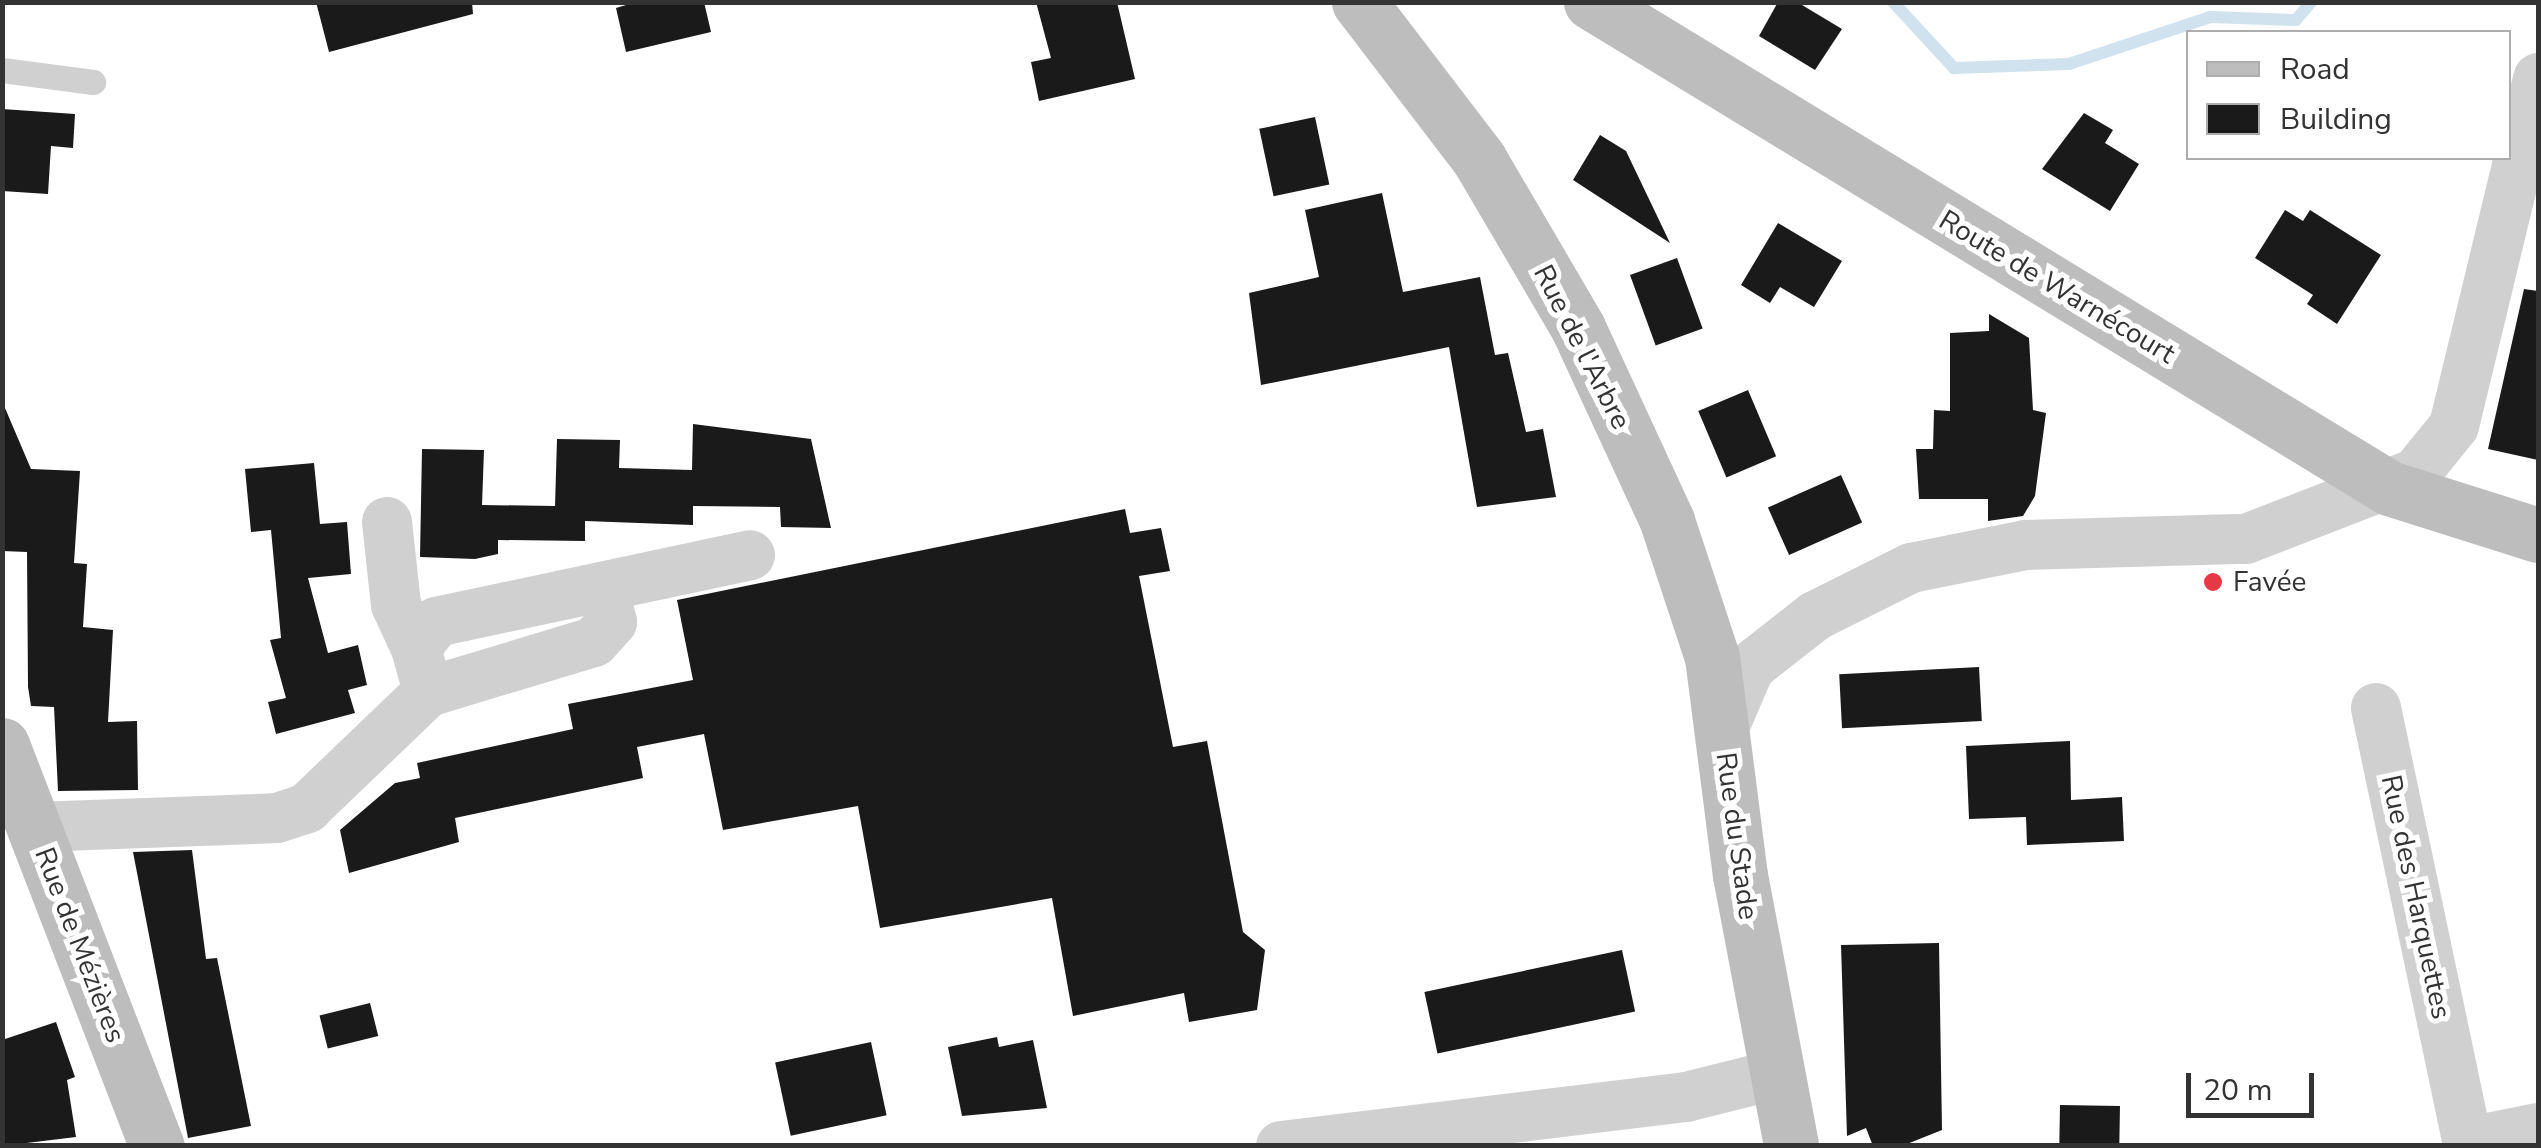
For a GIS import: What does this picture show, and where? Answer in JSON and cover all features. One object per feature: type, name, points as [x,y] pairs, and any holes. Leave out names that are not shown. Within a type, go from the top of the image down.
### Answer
[{"type":"street","name":"Rue de l'Arbre","points":[[1359,2],[1479,159],[1578,328],[1667,521],[1712,657],[1722,732]]},
{"type":"street","name":"Route de Warnécourt","points":[[1592,2],[2389,488],[2538,535]]},
{"type":"street","name":"Rue du Stade","points":[[1791,1146],[1722,732],[1750,667],[1815,616],[1911,568],[2026,545],[2246,539],[2389,488],[2416,473],[2454,426],[2538,78]]},
{"type":"street","points":[[387,522],[396,605],[422,670]]},
{"type":"street","points":[[35,826],[277,818],[307,808],[422,670],[436,622],[604,590],[750,555]]},
{"type":"street","name":"Rue des Harquettes","points":[[2376,708],[2468,1144]]},
{"type":"street","name":"Rue de Mézières","points":[[2,744],[157,1146]]},
{"type":"street","points":[[1281,1146],[1386,1139],[1686,1097],[1778,1074]]},
{"type":"street","points":[[2468,1144],[2538,1128]]},
{"type":"lane","points":[[2,70],[93,82]]},
{"type":"building","points":[[316,2],[472,2],[473,14],[329,52]]},
{"type":"building","points":[[636,2],[704,2],[711,32],[626,52],[616,8]]},
{"type":"building","points":[[1036,2],[1117,2],[1135,79],[1039,101],[1031,62],[1051,58]]},
{"type":"building","points":[[1778,2],[1797,2],[1842,29],[1815,70],[1759,36]]},
{"type":"building","points":[[2,109],[75,114],[73,148],[51,146],[48,194],[2,191]]},
{"type":"building","points":[[2084,113],[2113,130],[2105,143],[2139,164],[2110,211],[2042,169]]},
{"type":"building","points":[[1315,117],[1329,184],[1274,196],[1259,129]]},
{"type":"building","points":[[1600,135],[1626,151],[1670,243],[1573,180]]},
{"type":"building","points":[[1382,193],[1403,292],[1480,277],[1495,355],[1508,353],[1526,432],[1543,429],[1556,497],[1477,507],[1449,347],[1261,385],[1249,293],[1319,277],[1305,210]]},
{"type":"building","points":[[2285,210],[2303,221],[2310,210],[2381,255],[2337,324],[2307,304],[2313,295],[2255,258]]},
{"type":"building","points":[[1778,223],[1842,261],[1814,307],[1780,287],[1770,303],[1741,285]]},
{"type":"building","points":[[1677,258],[1703,328],[1656,346],[1630,275]]},
{"type":"building","points":[[2524,289],[2538,291],[2538,460],[2488,449]]},
{"type":"building","points":[[1989,314],[2029,338],[2033,410],[2046,413],[2035,496],[2023,516],[1988,521],[1988,499],[1919,499],[1916,449],[1933,449],[1934,410],[1950,411],[1950,333],[1989,331]]},
{"type":"building","points":[[1748,390],[1776,456],[1726,477],[1698,411]]},
{"type":"building","points":[[2,401],[31,469],[80,471],[74,563],[87,564],[83,627],[113,630],[108,722],[137,721],[138,790],[58,791],[54,707],[31,706],[28,687],[27,552],[2,551]]},
{"type":"building","points":[[693,424],[811,439],[831,528],[781,527],[780,507],[693,506],[693,525],[585,521],[585,541],[498,540],[498,554],[475,559],[420,557],[422,449],[484,450],[482,505],[555,506],[557,439],[620,440],[619,468],[692,470]]},
{"type":"building","points":[[314,463],[320,524],[347,522],[351,574],[308,578],[328,653],[358,645],[367,685],[348,690],[355,713],[276,734],[268,702],[286,698],[270,640],[281,638],[271,530],[251,532],[245,469]]},
{"type":"building","points":[[1841,475],[1862,523],[1789,555],[1768,508]]},
{"type":"building","points":[[1125,509],[1130,533],[1161,528],[1170,571],[1139,576],[1173,747],[1207,741],[1243,932],[1265,950],[1257,1010],[1189,1022],[1184,993],[1073,1016],[1052,898],[880,928],[858,806],[723,830],[704,734],[637,747],[643,778],[455,818],[459,842],[349,873],[340,830],[395,783],[420,778],[417,763],[573,729],[568,704],[693,680],[677,600]]},
{"type":"building","points":[[1979,667],[1982,721],[1842,728],[1839,674]]},
{"type":"building","points":[[2070,741],[2071,800],[2122,797],[2124,841],[2027,845],[2026,817],[1969,819],[1966,746]]},
{"type":"building","points":[[192,850],[206,959],[217,958],[251,1126],[188,1138],[133,852]]},
{"type":"building","points":[[1939,943],[1942,1130],[1902,1146],[1873,1146],[1866,1128],[1847,1136],[1841,945]]},
{"type":"building","points":[[1622,950],[1635,1012],[1438,1054],[1424,992]]},
{"type":"building","points":[[370,1003],[378,1036],[328,1049],[320,1016]]},
{"type":"building","points":[[56,1022],[75,1077],[67,1080],[76,1137],[2,1146],[2,1040]]},
{"type":"building","points":[[997,1037],[999,1047],[1033,1040],[1047,1108],[962,1116],[948,1047]]},
{"type":"building","points":[[871,1042],[887,1115],[791,1136],[775,1062]]},
{"type":"building","points":[[2060,1105],[2120,1106],[2119,1146],[2059,1146]]},
{"type":"waterway","points":[[1893,2],[1954,68],[2069,64],[2210,17],[2296,20],[2311,2]]},
{"type":"place","name":"Favée","points":[[2213,582]]}]
